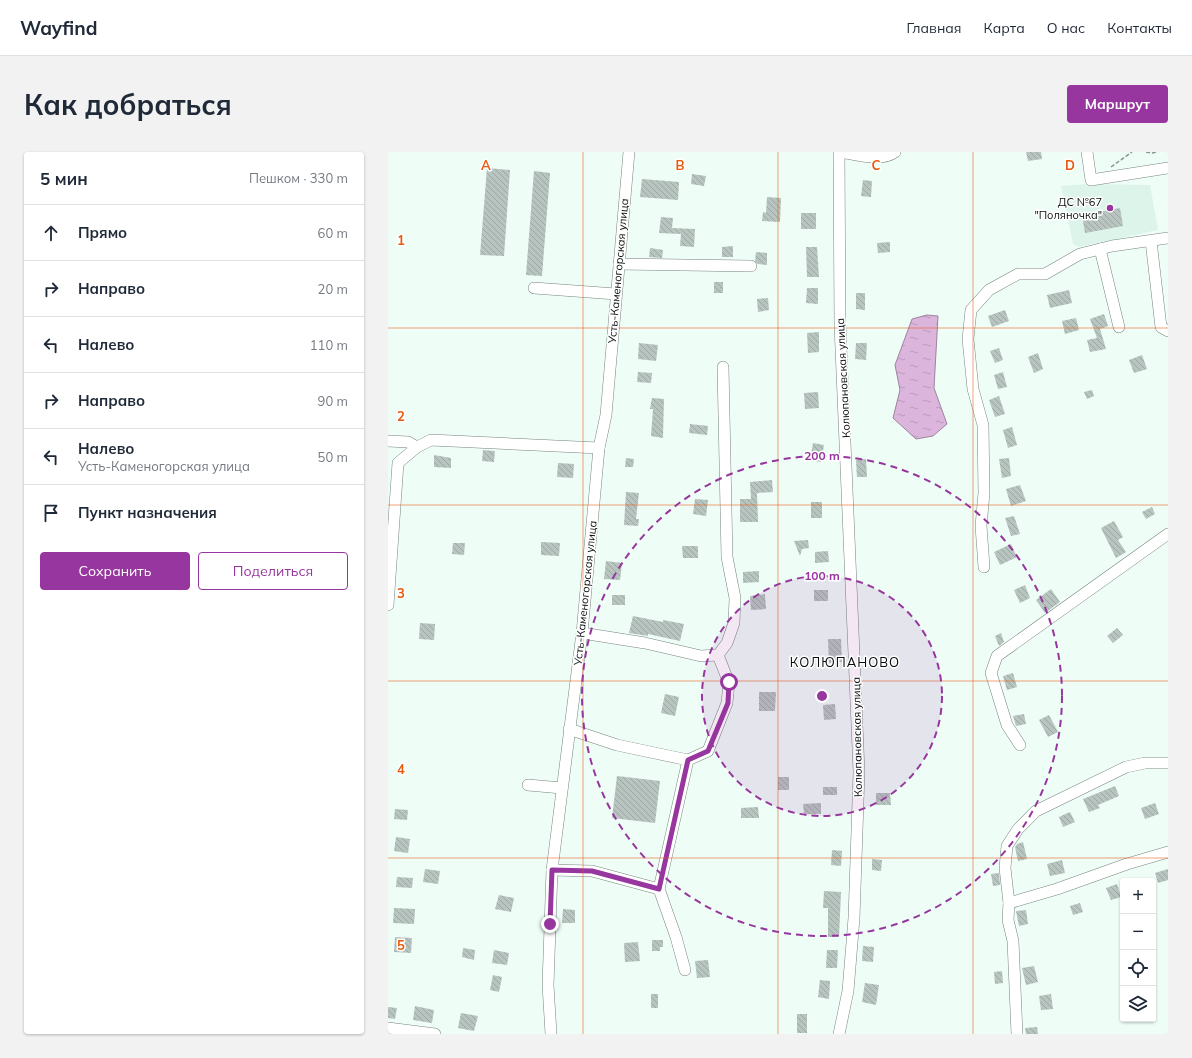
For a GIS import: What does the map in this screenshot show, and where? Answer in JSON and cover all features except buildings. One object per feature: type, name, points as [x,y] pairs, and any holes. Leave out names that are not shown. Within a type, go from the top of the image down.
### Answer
[{"type":"street","name":"Усть-Каменогорская улица","points":[[551,1034],[548,985],[552,870],[582,633],[599,448],[606,415],[629,152]]},
{"type":"street","points":[[840,152],[864,156],[890,156],[896,152]]},
{"type":"street","name":"Колюпановская улица","points":[[839,1034],[848,991],[854,918],[859,772],[840,325],[840,152]]},
{"type":"street","points":[[1087,152],[1092,180],[1168,168]]},
{"type":"street","points":[[984,567],[981,526],[984,493],[983,425],[973,389],[968,339],[971,310],[989,290],[1018,274],[1044,274],[1080,254],[1100,249],[1168,238]]},
{"type":"street","points":[[1150,241],[1161,327],[1168,331]]},
{"type":"street","points":[[1100,249],[1118,327]]},
{"type":"street","points":[[619,264],[751,266]]},
{"type":"street","points":[[534,288],[616,294]]},
{"type":"street","points":[[582,633],[645,643],[701,656],[718,655],[727,643],[734,623],[735,598],[726,551],[723,367]]},
{"type":"street","points":[[388,605],[398,463],[417,447],[431,440],[599,448]]},
{"type":"street","points":[[388,441],[408,442],[417,447]]},
{"type":"street","points":[[1020,745],[1007,725],[991,672],[997,656],[1168,534]]},
{"type":"street","points":[[569,729],[617,745],[688,760],[708,751],[728,703],[729,682],[718,655]]},
{"type":"street","points":[[685,970],[676,937],[659,889],[688,760]]},
{"type":"street","points":[[1017,1034],[1013,941],[1008,920],[1009,902],[1005,868],[1007,846],[1018,829],[1036,811],[1126,767],[1145,763],[1168,763]]},
{"type":"street","points":[[528,785],[562,788]]},
{"type":"street","points":[[1009,902],[1057,889],[1126,864],[1168,852]]},
{"type":"street","points":[[552,870],[592,871],[659,889]]},
{"type":"street","points":[[388,1028],[435,1034]]},
{"type":"path","points":[[1106,171],[1132,152]]},
{"type":"path","points":[[1146,152],[1158,152]]},
{"type":"shaded area","name":"ДС №67 \"Поляночка\"","points":[[1086,184],[1150,185],[1158,230],[1079,247],[1073,244],[1061,186]]},
{"type":"water","points":[[927,315],[938,316],[934,388],[947,424],[933,436],[916,439],[893,418],[900,390],[895,365],[912,319]]},
{"type":"place","name":"ДС №67 \"Поляночка\"","points":[[1110,208]]},
{"type":"district","name":"КОЛЮПАНОВО","points":[[845,662]]},
{"type":"route","points":[[550,924],[552,870],[592,871],[659,889],[688,760],[708,751],[728,703],[729,682]]}]
